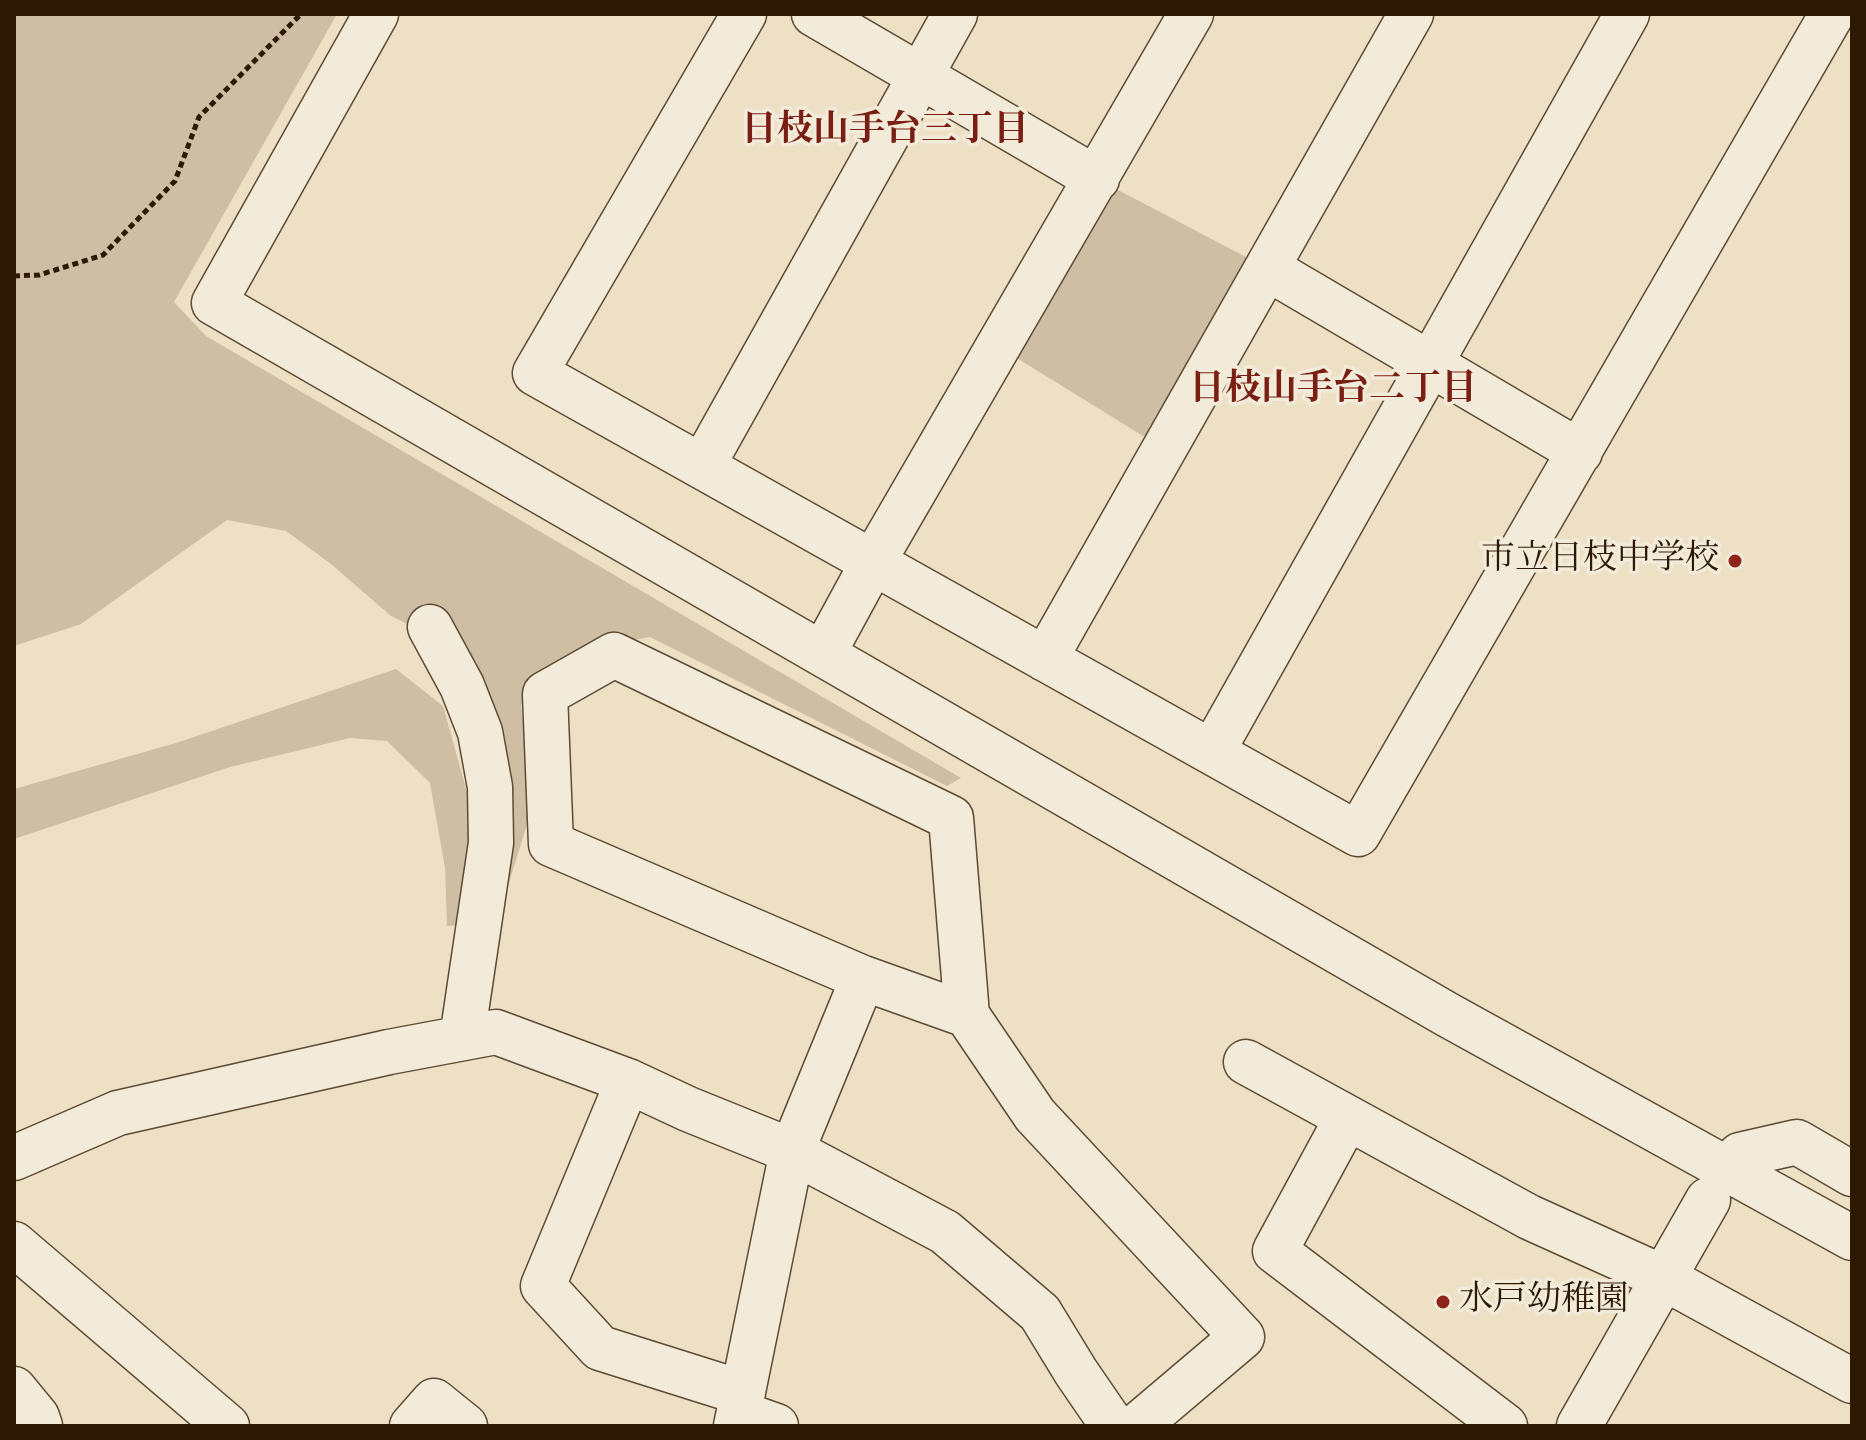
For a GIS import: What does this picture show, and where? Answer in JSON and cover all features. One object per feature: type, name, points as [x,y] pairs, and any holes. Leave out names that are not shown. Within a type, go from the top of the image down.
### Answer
[{"type":"street","points":[[376,14],[214,303],[1448,1015],[1852,1238]]},
{"type":"street","points":[[744,14],[535,373],[1358,834],[1832,14]]},
{"type":"street","points":[[814,14],[1097,179]]},
{"type":"street","points":[[703,465],[955,14]]},
{"type":"street","points":[[823,654],[873,562],[1191,14]]},
{"type":"street","points":[[1045,659],[1411,14]]},
{"type":"street","points":[[1212,752],[1627,14]]},
{"type":"street","points":[[1267,268],[1580,452]]},
{"type":"street","points":[[430,627],[462,686],[480,732],[490,787],[491,843],[462,1038]]},
{"type":"street","points":[[967,1015],[863,978],[551,844],[545,694],[614,655],[951,818],[967,1015],[1035,1115],[1242,1337],[1137,1426]]},
{"type":"street","points":[[628,1081],[543,1286],[600,1348],[748,1414],[792,1151],[863,978]]},
{"type":"street","points":[[14,1158],[118,1113],[496,1032],[628,1081],[792,1151],[945,1232],[1040,1313],[1113,1426]]},
{"type":"street","points":[[1246,1062],[1529,1217],[1664,1278],[1852,1381]]},
{"type":"street","points":[[1347,1118],[1275,1251],[1505,1426]]},
{"type":"street","points":[[1740,1155],[1797,1142],[1852,1174]]},
{"type":"street","points":[[1579,1426],[1708,1200]]},
{"type":"street","points":[[14,1244],[227,1426]]},
{"type":"street","points":[[14,1389],[37,1417],[40,1426]]},
{"type":"street","points":[[412,1426],[434,1401],[465,1426]]},
{"type":"path","points":[[14,276],[39,275],[103,255],[175,181],[199,117],[301,14]]},
{"type":"shaded area","points":[[14,14],[337,14],[174,302],[206,336],[961,778],[947,786],[650,637],[604,645],[521,705],[533,805],[491,941],[451,645],[391,616],[331,564],[286,531],[227,520],[81,624],[14,646]]},
{"type":"shaded area","points":[[1097,179],[1267,268],[1164,449],[999,347]]},
{"type":"shaded area","points":[[396,669],[443,706],[473,814],[462,925],[447,926],[445,868],[430,783],[387,741],[350,738],[230,767],[14,839],[14,789],[176,743]]},
{"type":"place","name":"市立日枝中学校","points":[[1735,561]]},
{"type":"place","name":"水戸幼稚園","points":[[1443,1302]]},
{"type":"district","name":"日枝山手台三丁目","points":[[885,132]]},
{"type":"district","name":"日枝山手台二丁目","points":[[1333,391]]}]
